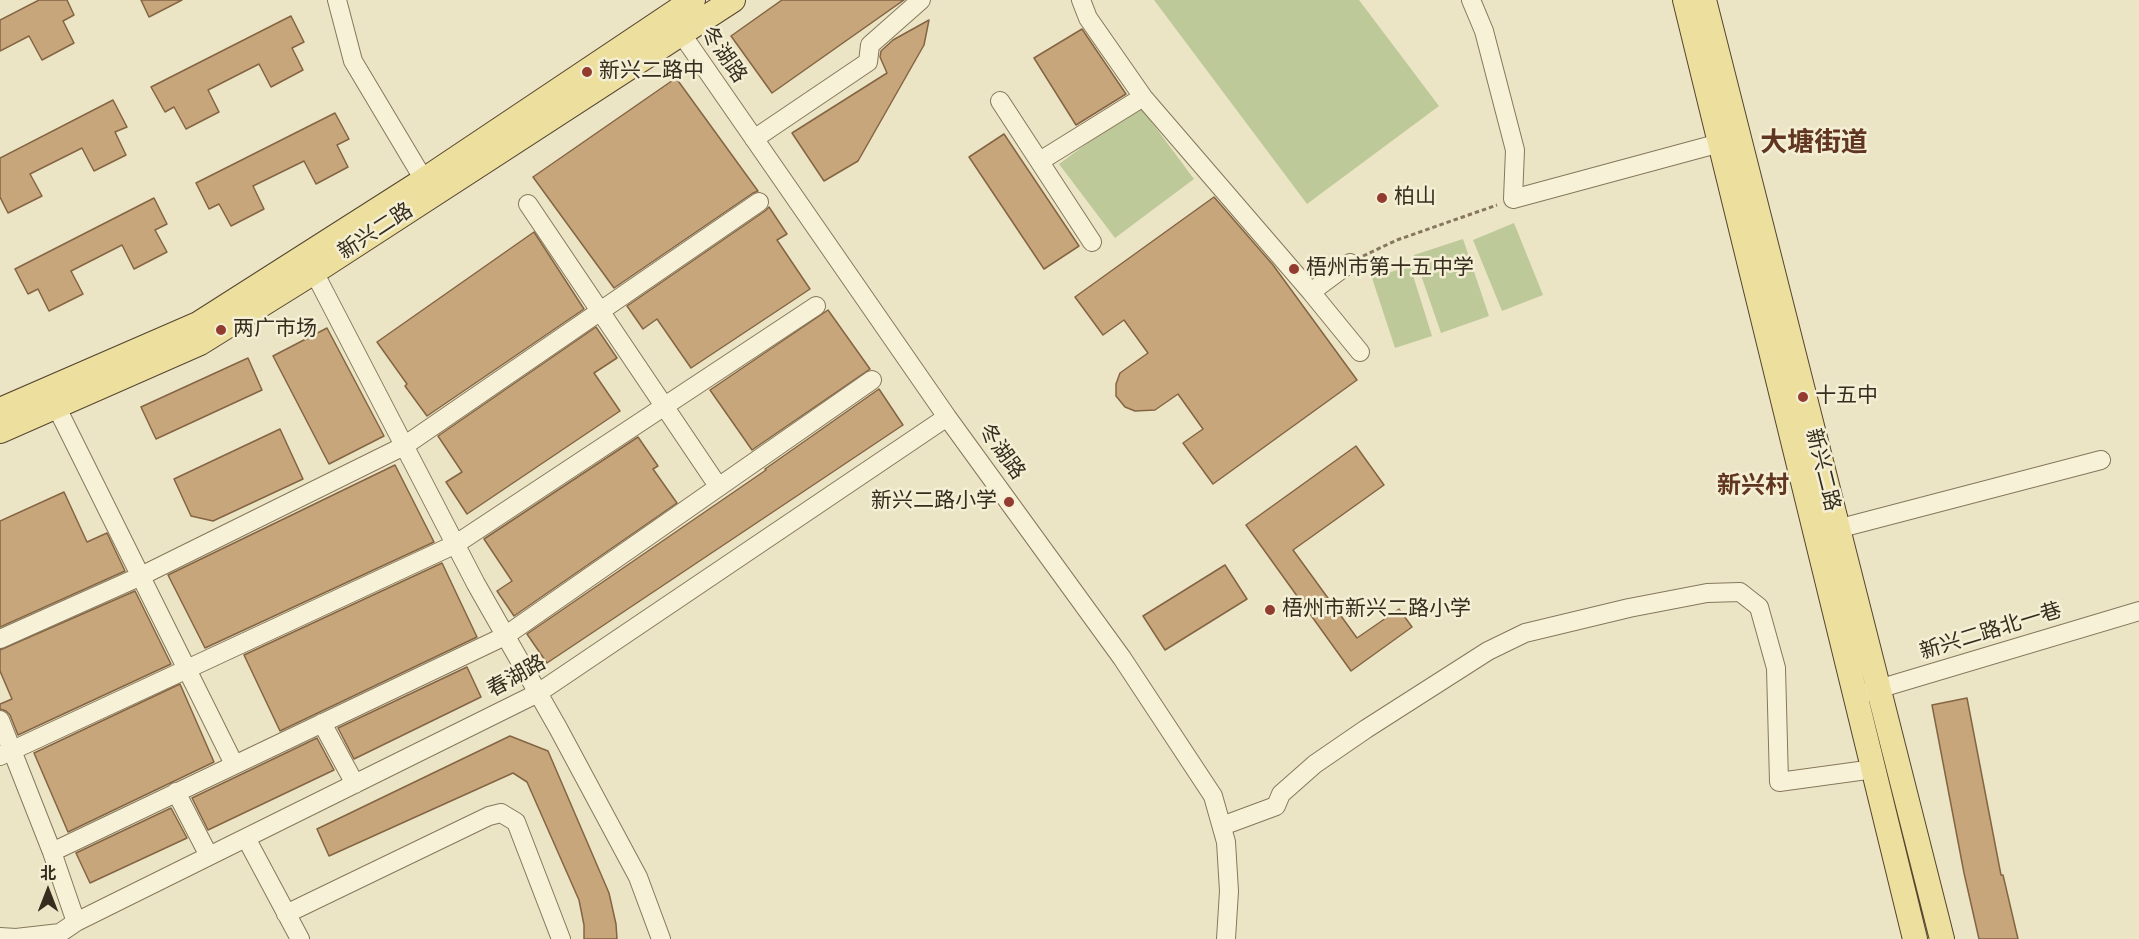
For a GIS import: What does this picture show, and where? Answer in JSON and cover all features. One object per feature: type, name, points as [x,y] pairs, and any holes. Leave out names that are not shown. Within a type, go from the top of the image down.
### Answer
[{"type":"main road","name":"新兴二路","points":[[0,430],[201,343],[314,272],[675,25],[693,0]]},
{"type":"main road","name":"新兴二路","points":[[0,410],[198,324],[424,180],[675,25],[733,0]]},
{"type":"main road","name":"新兴二路","points":[[1685,0],[1720,143],[1867,692],[1942,939]]},
{"type":"main road","name":"新兴二路","points":[[1704,0],[1837,529],[1867,692],[1874,769],[1915,939]]},
{"type":"street","points":[[337,0],[353,61],[424,180]]},
{"type":"street","points":[[754,139],[868,62],[870,45],[921,0]]},
{"type":"street","points":[[1081,0],[1088,18],[1143,98],[1360,352]]},
{"type":"street","points":[[1472,0],[1484,31],[1515,150],[1513,199],[1720,143]]},
{"type":"street","name":"冬湖路","points":[[675,25],[947,417],[1122,658],[1213,796],[1226,842],[1229,891],[1226,939]]},
{"type":"street","points":[[1040,161],[1143,98]]},
{"type":"street","points":[[1000,101],[1092,242]]},
{"type":"street","points":[[0,639],[141,576],[405,446],[759,202]]},
{"type":"street","points":[[528,204],[718,486]]},
{"type":"street","points":[[1311,292],[1350,262]]},
{"type":"street","points":[[314,272],[456,544],[638,877],[661,939]]},
{"type":"street","points":[[6,754],[456,544],[816,306]]},
{"type":"street","points":[[52,852],[506,636],[872,380]]},
{"type":"street","points":[[56,406],[234,764]]},
{"type":"street","name":"春湖路","points":[[60,936],[76,922],[538,693],[947,417]]},
{"type":"street","points":[[1837,529],[2100,460]]},
{"type":"street","points":[[1222,826],[1276,806],[1281,794],[1315,764],[1488,651],[1526,633],[1629,608],[1707,593],[1740,592],[1759,607],[1776,668],[1779,782],[1874,769]]},
{"type":"street","name":"新兴二路北一巷","points":[[1867,692],[2139,611]]},
{"type":"street","points":[[0,720],[6,754],[52,852],[76,922]]},
{"type":"street","points":[[322,723],[355,784]]},
{"type":"street","points":[[176,792],[209,856]]},
{"type":"street","points":[[286,914],[489,816],[501,813],[516,822],[561,939]]},
{"type":"street","points":[[246,838],[300,939]]},
{"type":"street","points":[[11,938],[60,936]]},
{"type":"path","points":[[1350,262],[1397,240],[1513,199]]},
{"type":"green space","points":[[1154,0],[1359,0],[1439,106],[1307,204]]},
{"type":"green space","points":[[1139,105],[1194,179],[1115,238],[1059,164]]},
{"type":"green space","points":[[1514,223],[1543,295],[1502,311],[1473,240]]},
{"type":"green space","points":[[1463,239],[1489,316],[1441,333],[1414,255]]},
{"type":"green space","points":[[1410,266],[1432,336],[1395,348],[1372,278]]},
{"type":"building","points":[[39,0],[67,0],[74,15],[63,21],[74,43],[42,60],[29,36],[0,51],[0,20]]},
{"type":"building","points":[[141,0],[182,0],[149,17]]},
{"type":"building","points":[[782,0],[904,0],[772,93],[731,36]]},
{"type":"building","points":[[291,16],[304,42],[292,48],[303,70],[271,87],[259,64],[208,90],[219,112],[186,129],[174,107],[165,112],[151,87]]},
{"type":"building","points":[[929,20],[924,45],[858,161],[824,181],[792,133],[887,73],[880,57],[881,51],[893,40]]},
{"type":"building","points":[[1082,29],[1126,94],[1076,125],[1034,58]]},
{"type":"building","points":[[676,78],[758,191],[614,288],[533,177]]},
{"type":"building","points":[[113,100],[127,127],[115,132],[126,155],[94,171],[82,148],[30,174],[42,196],[8,213],[0,197],[0,158]]},
{"type":"building","points":[[335,113],[349,139],[337,145],[348,167],[316,184],[304,161],[253,186],[264,209],[231,226],[219,204],[209,209],[196,183]]},
{"type":"building","points":[[1004,134],[1079,246],[1044,269],[969,157]]},
{"type":"building","points":[[1214,197],[1273,265],[1357,380],[1213,484],[1183,443],[1203,429],[1178,394],[1155,410],[1135,411],[1125,407],[1116,396],[1116,384],[1120,373],[1148,353],[1124,320],[1103,335],[1075,297]]},
{"type":"building","points":[[154,198],[167,224],[155,230],[167,252],[134,269],[122,245],[71,271],[83,294],[49,311],[38,289],[28,294],[15,269]]},
{"type":"building","points":[[769,207],[787,234],[777,240],[810,289],[691,368],[657,319],[643,329],[627,306]]},
{"type":"building","points":[[534,232],[584,309],[427,416],[377,342]]},
{"type":"building","points":[[828,310],[870,369],[752,450],[710,390]]},
{"type":"building","points":[[596,327],[617,358],[594,373],[620,411],[467,514],[446,482],[462,472],[438,436]]},
{"type":"building","points":[[327,328],[384,436],[329,464],[273,356]]},
{"type":"building","points":[[248,358],[262,390],[156,439],[141,407]]},
{"type":"building","points":[[879,389],[903,425],[547,663],[527,634],[766,470]]},
{"type":"building","points":[[280,429],[303,479],[213,521],[191,516],[174,479]]},
{"type":"building","points":[[638,437],[658,466],[653,469],[677,503],[514,616],[497,591],[512,581],[484,539]]},
{"type":"building","points":[[1356,446],[1384,485],[1293,550],[1357,638],[1399,609],[1412,627],[1351,671],[1246,525]]},
{"type":"building","points":[[395,465],[434,542],[205,648],[168,575]]},
{"type":"building","points":[[64,492],[87,542],[107,533],[125,571],[0,627],[0,521]]},
{"type":"building","points":[[442,563],[477,637],[280,731],[244,655]]},
{"type":"building","points":[[1225,565],[1247,599],[1165,650],[1143,616]]},
{"type":"building","points":[[135,591],[171,664],[18,735],[10,715],[0,709],[0,704],[12,699],[0,671],[0,650]]},
{"type":"building","points":[[467,667],[481,697],[354,759],[338,728]]},
{"type":"building","points":[[180,684],[214,762],[68,832],[34,753]]},
{"type":"building","points":[[1967,698],[2001,875],[2003,875],[2018,939],[1979,939],[1964,873],[1932,705]]},
{"type":"building","points":[[510,736],[548,751],[609,893],[617,939],[584,939],[579,900],[527,782],[513,773],[329,856],[317,829]]},
{"type":"building","points":[[317,738],[334,770],[208,830],[192,798]]},
{"type":"building","points":[[171,808],[187,838],[90,883],[76,853]]},
{"type":"place","name":"新兴二路中","points":[[587,72]]},
{"type":"place","name":"柏山","points":[[1382,198]]},
{"type":"place","name":"梧州市第十五中学","points":[[1294,269]]},
{"type":"place","name":"两广市场","points":[[221,330]]},
{"type":"place","name":"十五中","points":[[1803,397]]},
{"type":"place","name":"新兴二路小学","points":[[1009,502]]},
{"type":"place","name":"梧州市新兴二路小学","points":[[1270,610]]},
{"type":"district","name":"大塘街道","points":[[1814,144]]},
{"type":"district","name":"新兴村","points":[[1753,487]]}]
